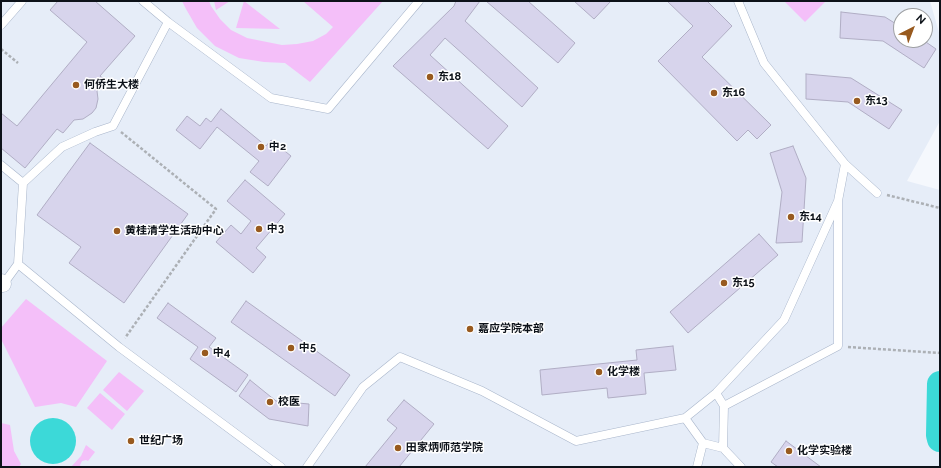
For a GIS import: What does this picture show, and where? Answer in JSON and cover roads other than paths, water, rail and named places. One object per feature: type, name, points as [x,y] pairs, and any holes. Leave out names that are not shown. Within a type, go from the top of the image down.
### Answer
[{"type":"lane","points":[[1,25],[22,1]]},
{"type":"lane","points":[[143,1],[168,22],[271,98],[328,109],[420,1]]},
{"type":"lane","points":[[738,1],[764,63],[845,164],[877,192]]},
{"type":"lane","points":[[2,284],[18,264],[23,183],[62,148],[95,132],[113,126],[168,22]]},
{"type":"lane","points":[[724,406],[838,346],[838,201],[845,164]]},
{"type":"lane","points":[[1,165],[23,183]]},
{"type":"lane","points":[[307,467],[363,387],[400,357],[482,391],[576,441],[685,418],[716,393],[784,320],[838,201]]},
{"type":"lane","points":[[18,264],[119,347],[281,467]]},
{"type":"lane","points":[[716,393],[724,406],[723,448]]},
{"type":"lane","points":[[685,418],[703,443],[723,448],[742,467]]},
{"type":"lane","points":[[697,467],[703,443]]},
{"type":"water","points":[[53,418],[66,422],[72,428],[76,441],[72,454],[66,460],[53,464],[40,460],[34,454],[30,441],[34,428],[40,422]]},
{"type":"waterway","points":[[940,384],[940,439]]},
{"type":"place","name":"东18","points":[[430,77]]},
{"type":"place","name":"何侨生大楼","points":[[76,85]]},
{"type":"place","name":"东16","points":[[714,93]]},
{"type":"place","name":"东13","points":[[857,101]]},
{"type":"place","name":"中2","points":[[261,147]]},
{"type":"place","name":"东14","points":[[791,217]]},
{"type":"place","name":"中3","points":[[259,229]]},
{"type":"place","name":"黄桂清学生活动中心","points":[[117,231]]},
{"type":"place","name":"东15","points":[[724,283]]},
{"type":"place","name":"嘉应学院本部","points":[[470,329]]},
{"type":"place","name":"中5","points":[[291,348]]},
{"type":"place","name":"中4","points":[[205,353]]},
{"type":"place","name":"化学楼","points":[[599,372]]},
{"type":"place","name":"校医","points":[[270,402]]},
{"type":"place","name":"世纪广场","points":[[131,441]]},
{"type":"place","name":"田家炳师范学院","points":[[398,448]]},
{"type":"place","name":"化学实验楼","points":[[789,451]]}]
